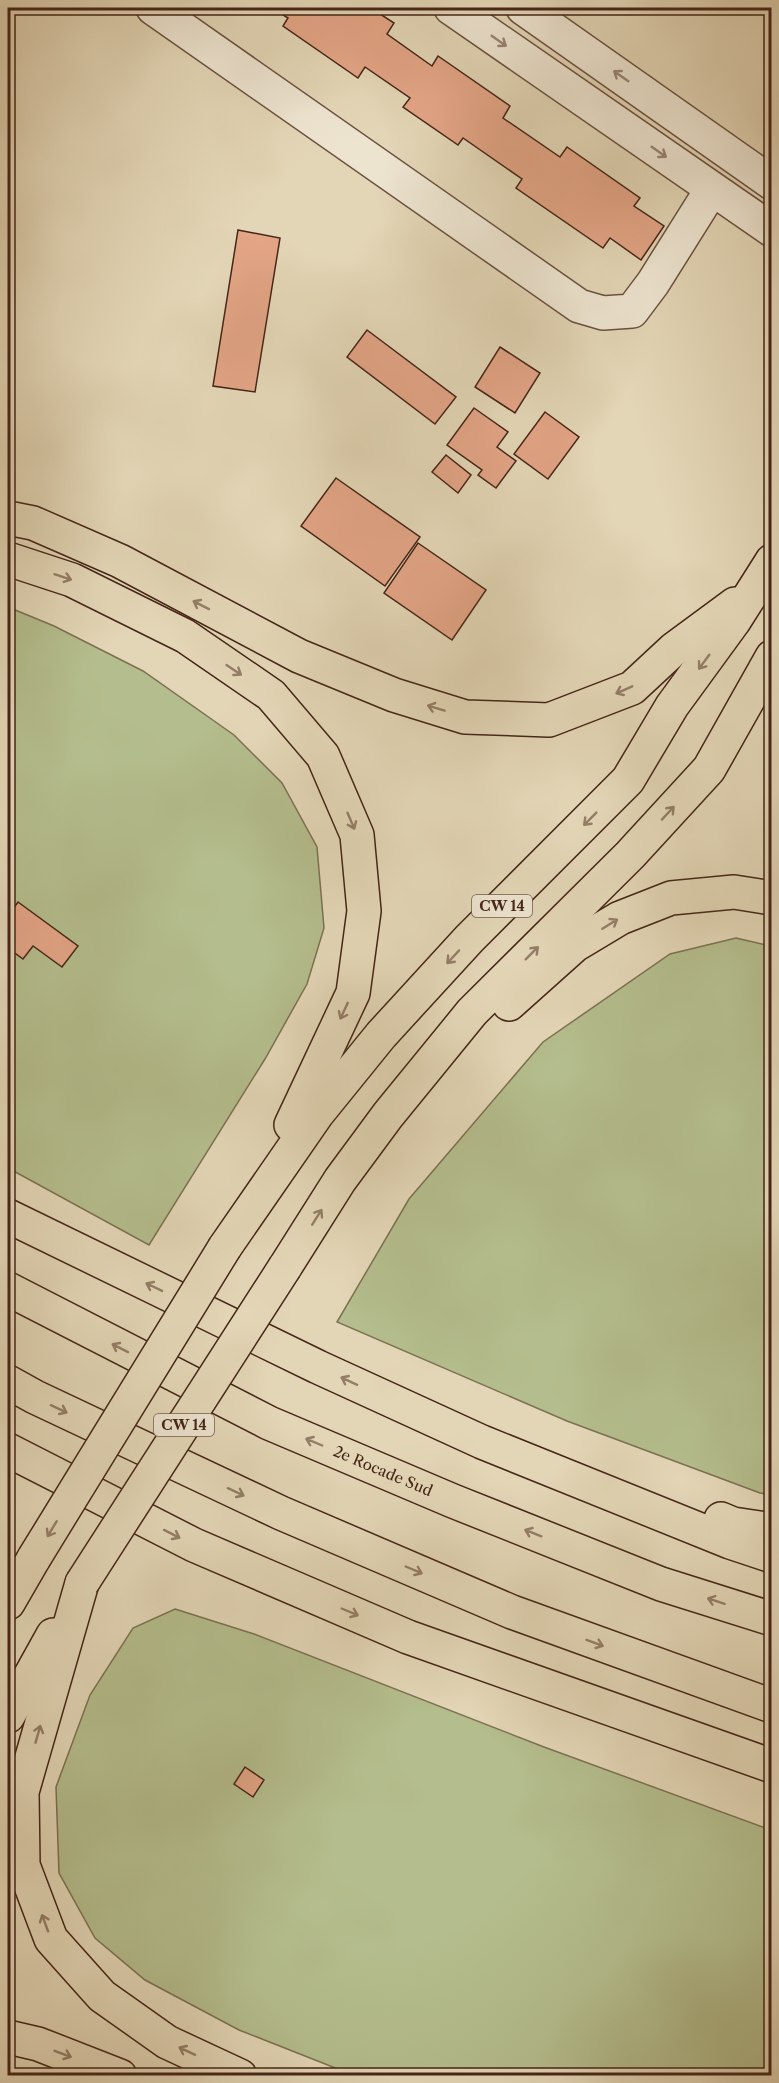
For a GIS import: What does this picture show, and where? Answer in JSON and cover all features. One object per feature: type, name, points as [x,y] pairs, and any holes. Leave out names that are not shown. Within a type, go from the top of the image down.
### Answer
[{"type":"highway","points":[[8,518],[33,523],[120,561],[310,660],[394,695],[465,717],[549,720],[632,688],[674,649],[753,590]]},
{"type":"highway","points":[[8,560],[72,580],[185,636],[271,695],[323,756],[357,835],[364,911],[353,993],[254,1205]]},
{"type":"highway","name":"CW 14","points":[[8,1603],[225,1247],[317,1114],[381,1035],[470,939],[628,780],[672,705],[734,621],[771,561]]},
{"type":"highway","name":"CW 14","points":[[8,1716],[82,1583],[340,1180],[388,1114],[472,1012],[630,855],[709,769],[771,657]]},
{"type":"highway","points":[[340,1180],[506,1007],[575,945],[620,918],[671,898],[734,892],[771,898]]},
{"type":"highway","points":[[8,1216],[482,1442],[730,1542],[771,1556]]},
{"type":"highway","name":"2e Rocade Sud","points":[[8,1289],[268,1423],[453,1501],[661,1584],[771,1619]]},
{"type":"highway","points":[[8,1382],[35,1397],[281,1513],[512,1612],[771,1706]]},
{"type":"highway","points":[[380,1395],[722,1520],[771,1530]]},
{"type":"highway","points":[[8,1450],[194,1545],[408,1637],[771,1782]]},
{"type":"highway","points":[[82,1583],[22,1792],[23,1865],[51,1939],[102,1996],[167,2042],[240,2076]]},
{"type":"highway","points":[[408,1637],[771,1766]]},
{"type":"highway","points":[[8,2037],[38,2044],[120,2076]]},
{"type":"street","points":[[451,8],[771,230]]},
{"type":"street","points":[[523,8],[771,183]]},
{"type":"street","points":[[171,13],[579,306],[603,313],[632,311],[653,283],[712,189]]},
{"type":"green space","points":[[8,607],[54,626],[143,671],[234,735],[282,783],[317,847],[324,928],[307,984],[265,1059],[149,1245],[8,1168]]},
{"type":"green space","points":[[736,938],[771,946],[771,1495],[760,1493],[567,1421],[337,1322],[409,1199],[543,1042],[670,954]]},
{"type":"green space","points":[[175,1609],[254,1634],[544,1747],[771,1830],[771,2075],[353,2075],[239,2030],[145,1980],[95,1938],[59,1873],[56,1787],[90,1695],[133,1628]]},
{"type":"building","points":[[272,8],[371,8],[394,23],[387,34],[432,66],[438,56],[510,106],[503,118],[560,157],[567,147],[640,198],[634,206],[664,226],[641,260],[610,238],[603,248],[516,188],[522,179],[463,138],[458,145],[403,107],[410,98],[365,67],[358,78],[283,26],[288,18]]},
{"type":"building","points":[[238,230],[280,238],[255,392],[213,386]]},
{"type":"building","points":[[367,330],[456,397],[435,424],[347,357]]},
{"type":"building","points":[[500,347],[540,373],[515,413],[475,387]]},
{"type":"building","points":[[474,408],[508,432],[497,447],[516,461],[496,488],[478,475],[482,470],[447,445]]},
{"type":"building","points":[[545,412],[579,437],[548,479],[514,454]]},
{"type":"building","points":[[446,455],[471,475],[458,493],[432,472]]},
{"type":"building","points":[[336,478],[420,537],[385,586],[301,526]]},
{"type":"building","points":[[418,543],[486,590],[452,640],[384,593]]},
{"type":"building","points":[[18,902],[78,946],[62,967],[33,946],[23,959],[8,948],[8,916]]},
{"type":"building","points":[[245,1767],[264,1780],[253,1797],[234,1784]]}]
